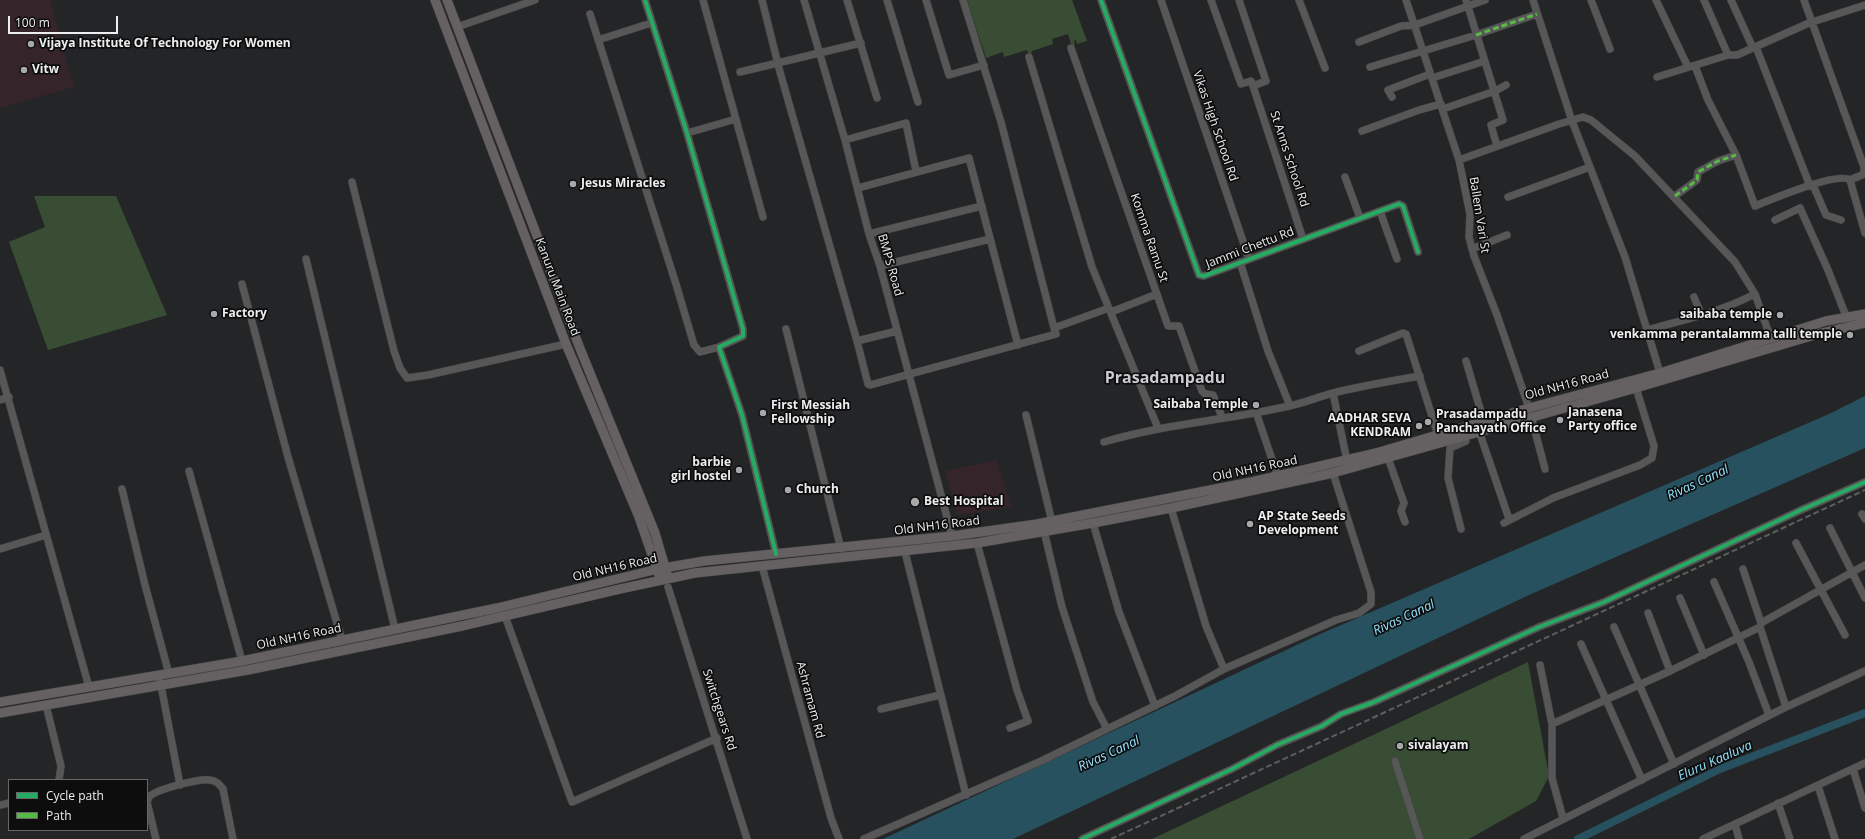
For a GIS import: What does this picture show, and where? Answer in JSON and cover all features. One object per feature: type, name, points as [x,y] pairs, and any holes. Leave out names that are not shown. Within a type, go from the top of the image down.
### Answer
[{"type":"main road","name":"Kanuru Main Road","points":[[436,0],[566,344],[638,517],[662,569]]},
{"type":"main road","name":"Kanuru Main Road","points":[[447,0],[578,346],[655,533],[666,582]]},
{"type":"main road","points":[[490,144],[500,140]]},
{"type":"main road","name":"Old NH16 Road","points":[[0,713],[248,670],[666,582],[695,573],[905,552],[977,543],[1171,508],[1333,473],[1388,458],[1479,431],[1530,412],[1826,321],[1846,316],[1865,314]]},
{"type":"main road","name":"Old NH16 Road","points":[[0,702],[242,661],[497,608],[662,569],[704,561],[841,549],[1037,524],[1053,519],[1278,476],[1347,461],[1484,422],[1636,388],[1818,334],[1865,323]]},
{"type":"street","points":[[457,27],[535,0]]},
{"type":"street","points":[[590,14],[694,345],[700,352],[720,347],[740,339],[743,336],[743,329],[687,133],[644,0]]},
{"type":"street","points":[[703,0],[763,217]]},
{"type":"street","points":[[762,0],[778,63],[868,384],[870,385],[909,373],[1056,334],[1042,288],[1001,122],[963,0]]},
{"type":"street","name":"BMPS Road","points":[[804,0],[880,266],[952,536]]},
{"type":"street","points":[[848,0],[877,98]]},
{"type":"street","points":[[887,0],[918,102]]},
{"type":"street","points":[[926,0],[949,75],[984,65]]},
{"type":"street","name":"Jammi Chettu Rd","points":[[1101,0],[1196,271],[1199,275],[1204,276],[1399,204],[1403,206],[1418,252]]},
{"type":"street","name":"Vikas High School Rd","points":[[1161,0],[1249,259]]},
{"type":"street","points":[[1211,0],[1241,84],[1251,81],[1253,86],[1266,81],[1239,0]]},
{"type":"street","points":[[1299,0],[1324,68]]},
{"type":"street","name":"Ballem Vari St","points":[[1406,0],[1459,160],[1470,214],[1469,227],[1472,249],[1480,274],[1497,315],[1530,412],[1545,469]]},
{"type":"street","points":[[1359,42],[1400,26],[1415,25],[1467,3],[1485,0]]},
{"type":"street","points":[[1533,0],[1572,121],[1625,257],[1660,373]]},
{"type":"street","points":[[1591,0],[1610,49]]},
{"type":"street","points":[[1656,0],[1736,155],[1755,206],[1790,192],[1838,177],[1847,178],[1850,180],[1864,174],[1864,166],[1804,0]]},
{"type":"street","points":[[1704,0],[1728,55]]},
{"type":"street","points":[[1731,0],[1755,48],[1811,185],[1826,215],[1841,220]]},
{"type":"street","points":[[1467,3],[1503,120],[1491,125],[1498,146]]},
{"type":"street","points":[[1658,77],[1728,55],[1737,55],[1813,22],[1865,5]]},
{"type":"street","points":[[1370,67],[1423,52],[1537,14]]},
{"type":"street","points":[[598,40],[651,23]]},
{"type":"street","points":[[740,72],[861,43]]},
{"type":"street","name":"Komma Ramu St","points":[[1071,48],[1168,326],[1179,326],[1202,391],[1205,394],[1213,395],[1222,417]]},
{"type":"street","points":[[1029,57],[1090,260],[1158,428]]},
{"type":"street","points":[[1392,97],[1388,90],[1485,60]]},
{"type":"street","name":"St Anns School Rd","points":[[1253,86],[1303,239]]},
{"type":"street","points":[[1362,131],[1419,110],[1442,107],[1495,91],[1506,86]]},
{"type":"street","points":[[1459,160],[1559,124],[1583,117],[1591,120],[1635,156],[1675,196],[1735,262],[1755,294],[1771,339]]},
{"type":"street","points":[[687,133],[736,119]]},
{"type":"street","points":[[845,140],[906,123],[916,171]]},
{"type":"street","points":[[1675,196],[1696,180],[1698,172],[1718,161],[1736,155]]},
{"type":"street","points":[[858,188],[916,171],[969,158],[1018,345]]},
{"type":"street","points":[[1508,196],[1590,167]]},
{"type":"street","points":[[1345,177],[1360,218]]},
{"type":"street","points":[[1850,180],[1865,233]]},
{"type":"street","points":[[352,182],[394,351],[400,368],[407,378],[428,375],[566,344]]},
{"type":"street","points":[[870,234],[982,206]]},
{"type":"street","points":[[1775,220],[1800,208],[1828,270],[1846,316]]},
{"type":"street","points":[[1380,211],[1397,259]]},
{"type":"street","points":[[1472,249],[1507,235]]},
{"type":"street","points":[[880,266],[990,238]]},
{"type":"street","points":[[306,259],[395,629]]},
{"type":"street","points":[[1240,262],[1268,350],[1290,406]]},
{"type":"street","points":[[242,284],[288,457],[342,640]]},
{"type":"street","points":[[1054,328],[1157,294]]},
{"type":"street","points":[[1646,330],[1702,316],[1734,305],[1755,294]]},
{"type":"street","points":[[1694,296],[1702,316]]},
{"type":"street","points":[[786,329],[841,549]]},
{"type":"street","points":[[857,341],[897,331]]},
{"type":"street","points":[[1359,351],[1403,333],[1406,334],[1438,435]]},
{"type":"street","points":[[720,347],[742,415],[776,554]]},
{"type":"street","points":[[1466,361],[1484,422]]},
{"type":"street","points":[[0,370],[9,397],[89,687]]},
{"type":"street","points":[[1104,442],[1158,428],[1190,425],[1222,417],[1290,406],[1333,393],[1420,376]]},
{"type":"street","points":[[1479,431],[1506,521],[1553,498],[1647,462],[1652,458],[1654,446],[1636,388]]},
{"type":"street","points":[[1333,393],[1347,461]]},
{"type":"street","points":[[0,400],[9,397]]},
{"type":"street","points":[[1256,412],[1278,476]]},
{"type":"street","points":[[1026,415],[1053,519],[1053,530]]},
{"type":"street","points":[[1461,529],[1448,478],[1450,448],[1466,441],[1466,435]]},
{"type":"street","points":[[1388,458],[1404,503],[1401,511],[1405,522]]},
{"type":"street","points":[[189,470],[242,661]]},
{"type":"street","points":[[864,839],[966,795],[1107,729],[1155,706],[1224,669],[1336,620],[1359,613],[1371,604],[1371,592],[1333,473]]},
{"type":"street","points":[[1082,839],[1232,769],[1277,745],[1322,726],[1341,714],[1374,702],[1438,671],[1486,652],[1539,627],[1604,602],[1865,482]]},
{"type":"street","points":[[122,489],[164,674],[161,686],[180,785]]},
{"type":"street","points":[[1171,508],[1206,626],[1224,669]]},
{"type":"street","points":[[1093,523],[1119,612],[1155,706]]},
{"type":"street","points":[[1830,528],[1865,598]]},
{"type":"street","points":[[1044,531],[1064,615],[1093,702],[1107,729]]},
{"type":"street","points":[[0,549],[46,535]]},
{"type":"street","points":[[977,543],[1017,690],[1028,721],[1010,728]]},
{"type":"street","points":[[1796,543],[1845,635]]},
{"type":"street","points":[[905,552],[966,795]]},
{"type":"street","points":[[1552,724],[1670,671],[1738,638],[1865,565]]},
{"type":"street","name":"Ashramam Rd","points":[[762,566],[831,818],[839,839]]},
{"type":"street","points":[[1743,570],[1786,707]]},
{"type":"street","name":"Switchgears Rd","points":[[666,582],[717,738],[747,839]]},
{"type":"street","points":[[1714,582],[1769,715]]},
{"type":"street","points":[[1680,598],[1704,655]]},
{"type":"street","points":[[1648,613],[1670,671]]},
{"type":"street","points":[[505,616],[572,802],[717,738]]},
{"type":"street","points":[[1614,627],[1638,685],[1674,764]]},
{"type":"street","points":[[1581,644],[1642,780]]},
{"type":"street","points":[[1540,665],[1552,724],[1552,778],[1563,818]]},
{"type":"street","points":[[1524,839],[1769,715],[1865,671]]},
{"type":"street","points":[[881,709],[940,695]]},
{"type":"street","points":[[46,705],[61,766],[59,779]]},
{"type":"street","points":[[1395,761],[1420,839]]},
{"type":"street","points":[[1703,839],[1865,763]]},
{"type":"street","points":[[1853,769],[1865,808]]},
{"type":"street","points":[[148,800],[155,792],[180,785],[209,780],[218,782],[223,789],[233,839]]},
{"type":"street","points":[[1818,786],[1835,839]]},
{"type":"street","points":[[1778,803],[1790,839]]},
{"type":"street","points":[[148,806],[156,839]]},
{"type":"street","points":[[1735,824],[1739,839]]},
{"type":"shaded area","name":"Vijaya Institute Of Technology For Women","points":[[0,0],[50,0],[74,87],[0,108]]},
{"type":"shaded area","points":[[997,460],[1011,507],[957,515],[945,471]]},
{"type":"green space","points":[[967,0],[1072,0],[1087,41],[1077,44],[1076,40],[1074,41],[1075,46],[1072,47],[1068,34],[1052,39],[1053,44],[1032,51],[1029,55],[1027,50],[1004,57],[1003,52],[986,58]]},
{"type":"green space","points":[[34,196],[116,196],[167,315],[48,350],[9,242],[45,227]]},
{"type":"green space","points":[[1528,662],[1549,776],[1536,801],[1469,839],[1152,839]]},
{"type":"water","name":"Rivas Canal","points":[[1865,396],[1865,448],[1529,595],[1013,839],[883,839],[1318,635],[1829,414]]},
{"type":"waterway","name":"Eluru Kaaluva","points":[[1578,839],[1720,769],[1865,713]]},
{"type":"railway","points":[[1111,839],[1865,490]]},
{"type":"marked path","points":[[1476,35],[1537,14]]},
{"type":"marked path","points":[[1675,196],[1697,180],[1698,172],[1718,161],[1736,155]]},
{"type":"cycle path","points":[[645,0],[687,133],[743,329],[743,336],[719,347],[742,415],[776,554]]},
{"type":"cycle path","points":[[1101,0],[1199,275],[1204,276],[1399,204],[1403,206],[1418,252]]},
{"type":"cycle path","points":[[1082,839],[1232,769],[1277,745],[1322,726],[1341,714],[1374,702],[1539,627],[1604,602],[1801,510],[1865,482]]},
{"type":"place","name":"Vijaya Institute Of Technology For Women","points":[[31,44]]},
{"type":"place","name":"Vitw","points":[[24,70]]},
{"type":"place","name":"Jesus Miracles","points":[[573,184]]},
{"type":"place","name":"Factory","points":[[214,314]]},
{"type":"place","name":"saibaba temple","points":[[1780,315]]},
{"type":"place","name":"venkamma perantalamma talli temple","points":[[1850,335]]},
{"type":"place","name":"Saibaba Temple","points":[[1256,405]]},
{"type":"place","name":"First Messiah Fellowship","points":[[763,413]]},
{"type":"place","name":"Janasena Party office","points":[[1560,420]]},
{"type":"place","name":"Prasadampadu Panchayath Office","points":[[1428,422]]},
{"type":"place","name":"AADHAR SEVA KENDRAM","points":[[1419,426]]},
{"type":"place","name":"barbie girl hostel","points":[[739,470]]},
{"type":"place","name":"Church","points":[[788,490]]},
{"type":"place","name":"Best Hospital","points":[[915,502]]},
{"type":"place","name":"AP State Seeds Development","points":[[1250,524]]},
{"type":"place","name":"sivalayam","points":[[1400,746]]},
{"type":"district","name":"Prasadampadu","points":[[1165,378]]}]
